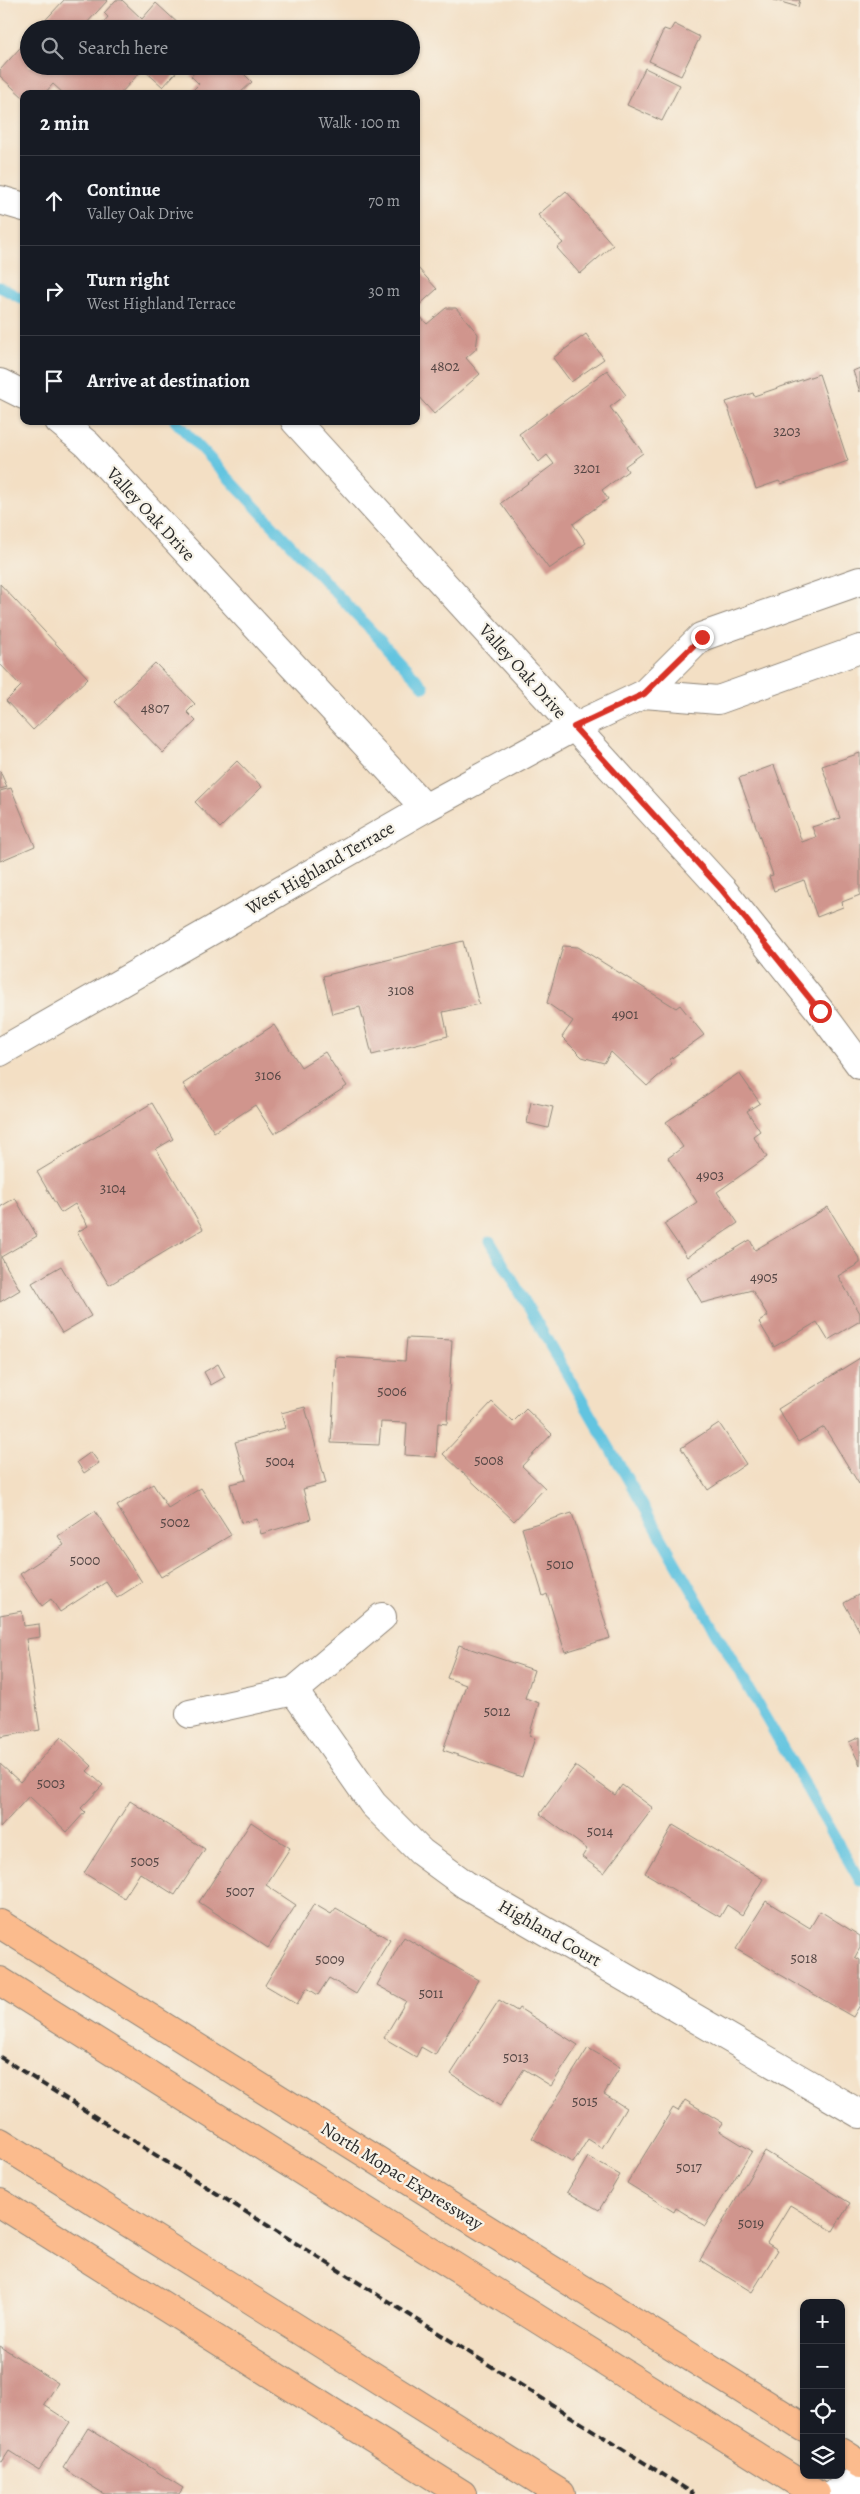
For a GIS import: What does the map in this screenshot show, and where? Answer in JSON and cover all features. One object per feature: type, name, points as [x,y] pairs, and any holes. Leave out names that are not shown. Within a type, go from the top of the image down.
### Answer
[{"type":"highway","name":"North Mopac Expressway","points":[[0,1924],[800,2425]]},
{"type":"highway","points":[[0,1981],[816,2494]]},
{"type":"highway","points":[[0,2142],[560,2494]]},
{"type":"highway","points":[[0,2203],[462,2494]]},
{"type":"highway","points":[[845,2455],[860,2464]]},
{"type":"street","points":[[0,200],[20,206]]},
{"type":"street","points":[[0,383],[20,393]]},
{"type":"street","name":"Valley Oak Drive","points":[[64,425],[87,444],[425,808]]},
{"type":"street","name":"Valley Oak Drive","points":[[299,425],[722,890],[820,1011],[860,1065]]},
{"type":"street","name":"West Highland Terrace","points":[[0,1052],[425,808],[574,727],[644,694],[702,637],[860,581]]},
{"type":"street","name":"West Highland Terrace","points":[[644,694],[718,700],[860,649]]},
{"type":"street","points":[[190,1714],[294,1690],[382,1617]]},
{"type":"street","name":"Highland Court","points":[[294,1690],[373,1804],[421,1852],[466,1885],[860,2114]]},
{"type":"street","points":[[834,2494],[860,2479]]},
{"type":"building","points":[[64,0],[108,0],[90,20],[45,20]]},
{"type":"building","points":[[116,0],[122,0],[142,19],[156,3],[174,20],[106,20],[108,17],[104,13]]},
{"type":"building","points":[[774,0],[800,0],[798,7]]},
{"type":"building","points":[[674,24],[700,37],[681,76],[649,61],[664,29],[670,31]]},
{"type":"building","points":[[20,48],[20,75],[137,75],[124,90],[60,90],[53,84],[48,90],[20,90],[20,94],[0,76],[0,70]]},
{"type":"building","points":[[645,68],[680,85],[662,121],[627,105]]},
{"type":"building","points":[[150,75],[174,75],[163,87]]},
{"type":"building","points":[[245,75],[252,82],[243,90],[193,90],[199,84],[191,76]]},
{"type":"building","points":[[566,191],[613,245],[580,274],[557,248],[563,243],[538,215]]},
{"type":"building","points":[[420,270],[437,289],[420,304]]},
{"type":"building","points":[[446,308],[456,308],[478,334],[476,349],[466,358],[480,374],[434,414],[420,398],[420,316],[427,324]]},
{"type":"building","points":[[586,334],[604,359],[571,382],[553,358]]},
{"type":"building","points":[[860,368],[860,392],[853,371]]},
{"type":"building","points":[[607,370],[626,395],[610,407],[643,453],[625,466],[628,471],[602,490],[608,499],[573,524],[586,543],[549,569],[501,503],[554,464],[547,455],[539,462],[519,434]]},
{"type":"building","points":[[819,374],[848,461],[781,484],[779,481],[756,489],[726,402],[753,393],[754,396]]},
{"type":"building","points":[[0,584],[88,678],[33,730],[6,701],[21,686],[0,664]]},
{"type":"building","points":[[155,663],[195,704],[187,712],[196,721],[163,753],[114,702]]},
{"type":"building","points":[[860,753],[860,895],[842,902],[843,907],[817,917],[804,880],[774,891],[769,876],[773,875],[739,778],[774,765],[802,842],[816,837],[812,827],[840,818],[822,766]]},
{"type":"building","points":[[237,761],[262,787],[220,828],[195,802]]},
{"type":"building","points":[[0,771],[7,787],[0,789]]},
{"type":"building","points":[[11,788],[35,846],[0,861],[0,791]]},
{"type":"building","points":[[463,941],[479,1004],[443,1012],[448,1036],[372,1055],[360,1007],[332,1014],[323,976]]},
{"type":"building","points":[[563,946],[578,947],[676,1008],[680,1005],[704,1035],[669,1060],[672,1064],[647,1086],[611,1052],[604,1063],[582,1057],[562,1037],[573,1021],[547,1003]]},
{"type":"building","points":[[274,1025],[301,1067],[325,1052],[347,1086],[274,1134],[255,1105],[214,1132],[183,1084]]},
{"type":"building","points":[[739,1073],[760,1103],[747,1111],[760,1131],[753,1136],[767,1157],[717,1192],[738,1223],[687,1257],[664,1224],[697,1202],[668,1158],[683,1147],[666,1122]]},
{"type":"building","points":[[531,1102],[553,1107],[548,1128],[527,1123]]},
{"type":"building","points":[[152,1103],[173,1139],[156,1149],[203,1229],[109,1285],[77,1232],[88,1226],[75,1204],[61,1213],[37,1172]]},
{"type":"building","points":[[15,1198],[37,1236],[1,1257],[20,1290],[0,1302],[0,1207]]},
{"type":"building","points":[[828,1207],[860,1260],[860,1263],[838,1276],[860,1313],[860,1321],[828,1340],[817,1322],[774,1347],[759,1322],[768,1316],[752,1290],[702,1303],[687,1278],[750,1240],[755,1250]]},
{"type":"building","points":[[61,1266],[91,1316],[62,1333],[32,1283]]},
{"type":"building","points":[[407,1338],[452,1340],[447,1424],[438,1423],[436,1457],[405,1455],[407,1423],[381,1422],[379,1445],[331,1443],[336,1357],[405,1361]]},
{"type":"building","points":[[860,1358],[859,1484],[824,1427],[798,1442],[778,1409]]},
{"type":"building","points":[[218,1364],[225,1377],[211,1385],[204,1372]]},
{"type":"building","points":[[492,1402],[513,1422],[526,1409],[552,1434],[522,1466],[545,1488],[514,1521],[443,1454]]},
{"type":"building","points":[[305,1407],[326,1483],[303,1489],[311,1519],[261,1534],[257,1519],[241,1523],[230,1484],[246,1480],[235,1442],[285,1428],[281,1413]]},
{"type":"building","points":[[719,1423],[746,1464],[708,1490],[681,1448]]},
{"type":"building","points":[[91,1452],[99,1463],[84,1473],[77,1462]]},
{"type":"building","points":[[153,1484],[168,1508],[201,1488],[231,1535],[161,1577],[117,1506]]},
{"type":"building","points":[[95,1511],[142,1582],[117,1598],[106,1582],[60,1612],[51,1599],[42,1606],[20,1574],[64,1545],[58,1536]]},
{"type":"building","points":[[572,1513],[610,1638],[565,1652],[547,1594],[543,1596],[522,1528]]},
{"type":"building","points":[[860,1594],[860,1632],[844,1603]]},
{"type":"building","points":[[22,1611],[24,1626],[39,1624],[40,1637],[26,1639],[40,1730],[0,1737],[0,1615]]},
{"type":"building","points":[[459,1645],[534,1670],[525,1698],[539,1703],[529,1736],[535,1738],[522,1777],[443,1750],[466,1685],[447,1678]]},
{"type":"building","points":[[61,1737],[92,1766],[87,1771],[103,1785],[81,1808],[85,1812],[67,1832],[29,1796],[0,1828],[0,1764],[20,1782]]},
{"type":"building","points":[[860,1737],[860,1765],[849,1742]]},
{"type":"building","points":[[575,1766],[615,1795],[622,1785],[653,1808],[604,1873],[582,1857],[587,1849],[540,1814]]},
{"type":"building","points":[[130,1801],[205,1849],[175,1895],[140,1873],[124,1898],[84,1873]]},
{"type":"building","points":[[251,1822],[290,1848],[266,1885],[296,1905],[268,1948],[199,1902]]},
{"type":"building","points":[[673,1825],[763,1879],[742,1915],[727,1905],[720,1917],[645,1873]]},
{"type":"building","points":[[766,1901],[810,1928],[820,1911],[860,1936],[860,1948],[855,1957],[860,1960],[860,2005],[853,2017],[736,1949]]},
{"type":"building","points":[[314,1904],[331,1914],[336,1908],[390,1940],[356,1994],[329,1978],[318,1995],[307,1988],[297,2004],[265,1985]]},
{"type":"building","points":[[404,1937],[478,1980],[435,2055],[421,2047],[416,2057],[384,2038],[406,2001],[377,1985]]},
{"type":"building","points":[[499,2000],[517,2011],[519,2008],[578,2045],[551,2086],[524,2069],[500,2106],[451,2074]]},
{"type":"building","points":[[588,2048],[620,2067],[604,2094],[626,2108],[602,2148],[588,2139],[573,2163],[532,2138]]},
{"type":"building","points":[[685,2100],[723,2123],[718,2130],[752,2151],[705,2226],[676,2208],[674,2212],[627,2183],[673,2108],[678,2111]]},
{"type":"building","points":[[765,2151],[850,2203],[833,2231],[790,2205],[767,2243],[778,2250],[752,2292],[700,2260]]},
{"type":"building","points":[[588,2157],[620,2175],[599,2210],[567,2192]]},
{"type":"building","points":[[0,2346],[58,2383],[44,2405],[70,2422],[39,2470],[9,2451],[2,2462],[0,2461]]},
{"type":"building","points":[[88,2428],[183,2488],[179,2494],[104,2494],[63,2468]]},
{"type":"waterway","points":[[0,287],[20,298]]},
{"type":"waterway","points":[[179,425],[424,687]]},
{"type":"waterway","points":[[490,1241],[860,1881]]},
{"type":"railway","points":[[0,2057],[694,2494]]},
{"type":"route","points":[[702,637],[644,694],[574,727],[722,890],[820,1011]]}]
